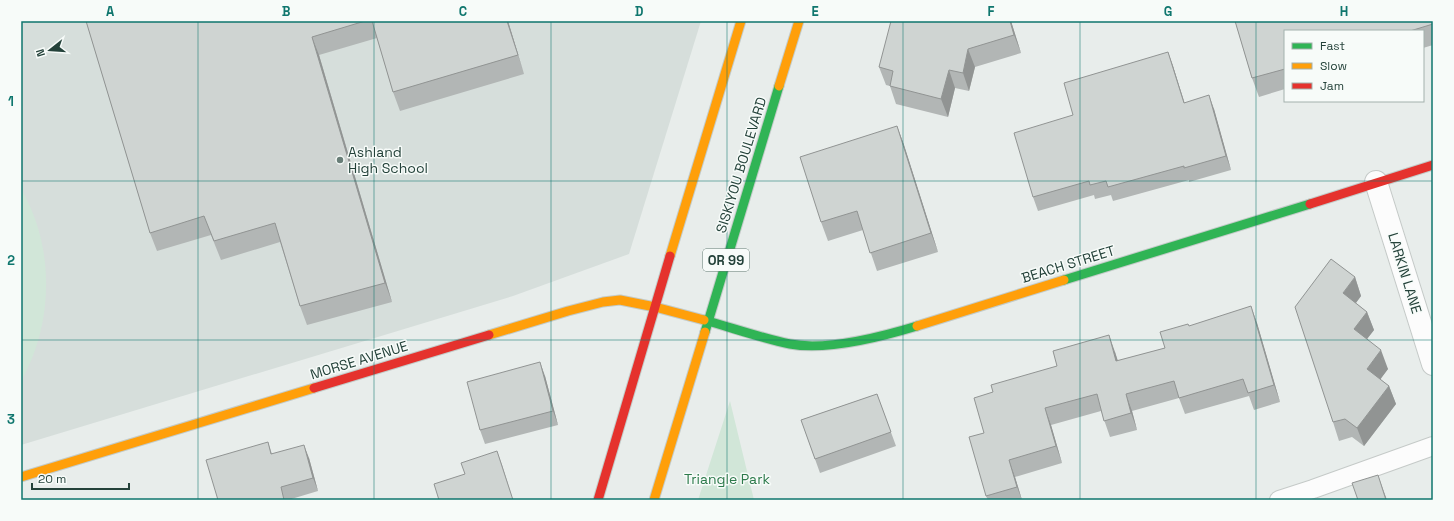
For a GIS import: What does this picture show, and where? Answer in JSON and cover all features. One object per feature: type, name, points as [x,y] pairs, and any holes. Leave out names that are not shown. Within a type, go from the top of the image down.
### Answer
[{"type":"street","points":[[598,500],[741,21]]},
{"type":"street","name":"SISKIYOU BOULEVARD","points":[[654,500],[799,21]]},
{"type":"street","name":"BEACH STREET","points":[[708,321],[791,344],[814,346],[866,340],[905,330],[1433,165]]},
{"type":"street","name":"LARKIN LANE","points":[[1376,182],[1433,364]]},
{"type":"street","name":"MORSE AVENUE","points":[[21,477],[568,311],[603,302],[620,300],[655,307],[708,321]]},
{"type":"lane","points":[[1279,500],[1313,490],[1433,446]]},
{"type":"shaded area","name":"Ashland High School","points":[[21,21],[701,21],[629,254],[513,296],[21,445]]},
{"type":"green space","points":[[21,189],[32,211],[40,235],[45,260],[46,285],[40,335],[32,359],[21,381]]},
{"type":"green space","name":"Triangle Park","points":[[730,401],[754,500],[698,500]]},
{"type":"building","points":[[86,21],[365,21],[312,37],[385,283],[300,306],[275,223],[214,241],[204,216],[150,233]]},
{"type":"building","points":[[372,21],[507,21],[518,55],[393,92]]},
{"type":"building","points":[[891,21],[1010,21],[1014,35],[968,49],[963,73],[949,70],[941,99],[890,86],[893,71],[879,67]]},
{"type":"building","points":[[1235,21],[1433,21],[1433,24],[1413,30],[1284,30],[1284,69],[1252,78]]},
{"type":"building","points":[[1168,52],[1184,103],[1209,95],[1226,156],[1108,187],[1106,181],[1090,185],[1089,181],[1033,197],[1014,133],[1073,115],[1064,83]]},
{"type":"building","points":[[897,126],[931,233],[870,253],[857,211],[821,222],[800,157]]},
{"type":"building","points":[[1331,259],[1355,277],[1343,293],[1367,312],[1354,329],[1381,350],[1367,369],[1389,386],[1357,428],[1345,419],[1333,422],[1295,307]]},
{"type":"building","points":[[1251,306],[1274,385],[1248,393],[1243,379],[1179,398],[1174,381],[1126,394],[1131,413],[1104,421],[1097,394],[1045,408],[1056,446],[1009,460],[1017,487],[986,496],[969,437],[984,433],[974,398],[993,392],[991,385],[1057,366],[1053,351],[1109,335],[1116,361],[1165,348],[1160,332],[1188,324],[1189,326]]},
{"type":"building","points":[[540,362],[553,411],[480,430],[467,382]]},
{"type":"building","points":[[877,394],[891,432],[815,459],[801,420]]},
{"type":"building","points":[[268,442],[271,454],[304,445],[313,478],[281,487],[284,500],[218,500],[206,460]]},
{"type":"building","points":[[497,451],[513,500],[439,500],[434,484],[465,474],[461,463]]},
{"type":"building","points":[[1378,475],[1386,500],[1358,500],[1352,483]]},
{"type":"traffic: fast","points":[[705,332],[779,86]]},
{"type":"traffic: fast","points":[[1064,280],[1310,204]]},
{"type":"traffic: fast","points":[[704,320],[768,339],[805,346],[820,346],[854,342],[917,326]]},
{"type":"traffic: slow","points":[[670,256],[741,21]]},
{"type":"traffic: slow","points":[[779,86],[799,21]]},
{"type":"traffic: slow","points":[[917,326],[1064,280]]},
{"type":"traffic: slow","points":[[489,335],[568,311],[603,302],[620,300],[655,307],[704,320]]},
{"type":"traffic: slow","points":[[654,500],[705,332]]},
{"type":"traffic: slow","points":[[21,477],[314,388]]},
{"type":"traffic: jam","points":[[1310,204],[1433,165]]},
{"type":"traffic: jam","points":[[598,500],[670,256]]},
{"type":"traffic: jam","points":[[314,388],[489,335]]},
{"type":"place","name":"Ashland High School","points":[[340,160]]}]
